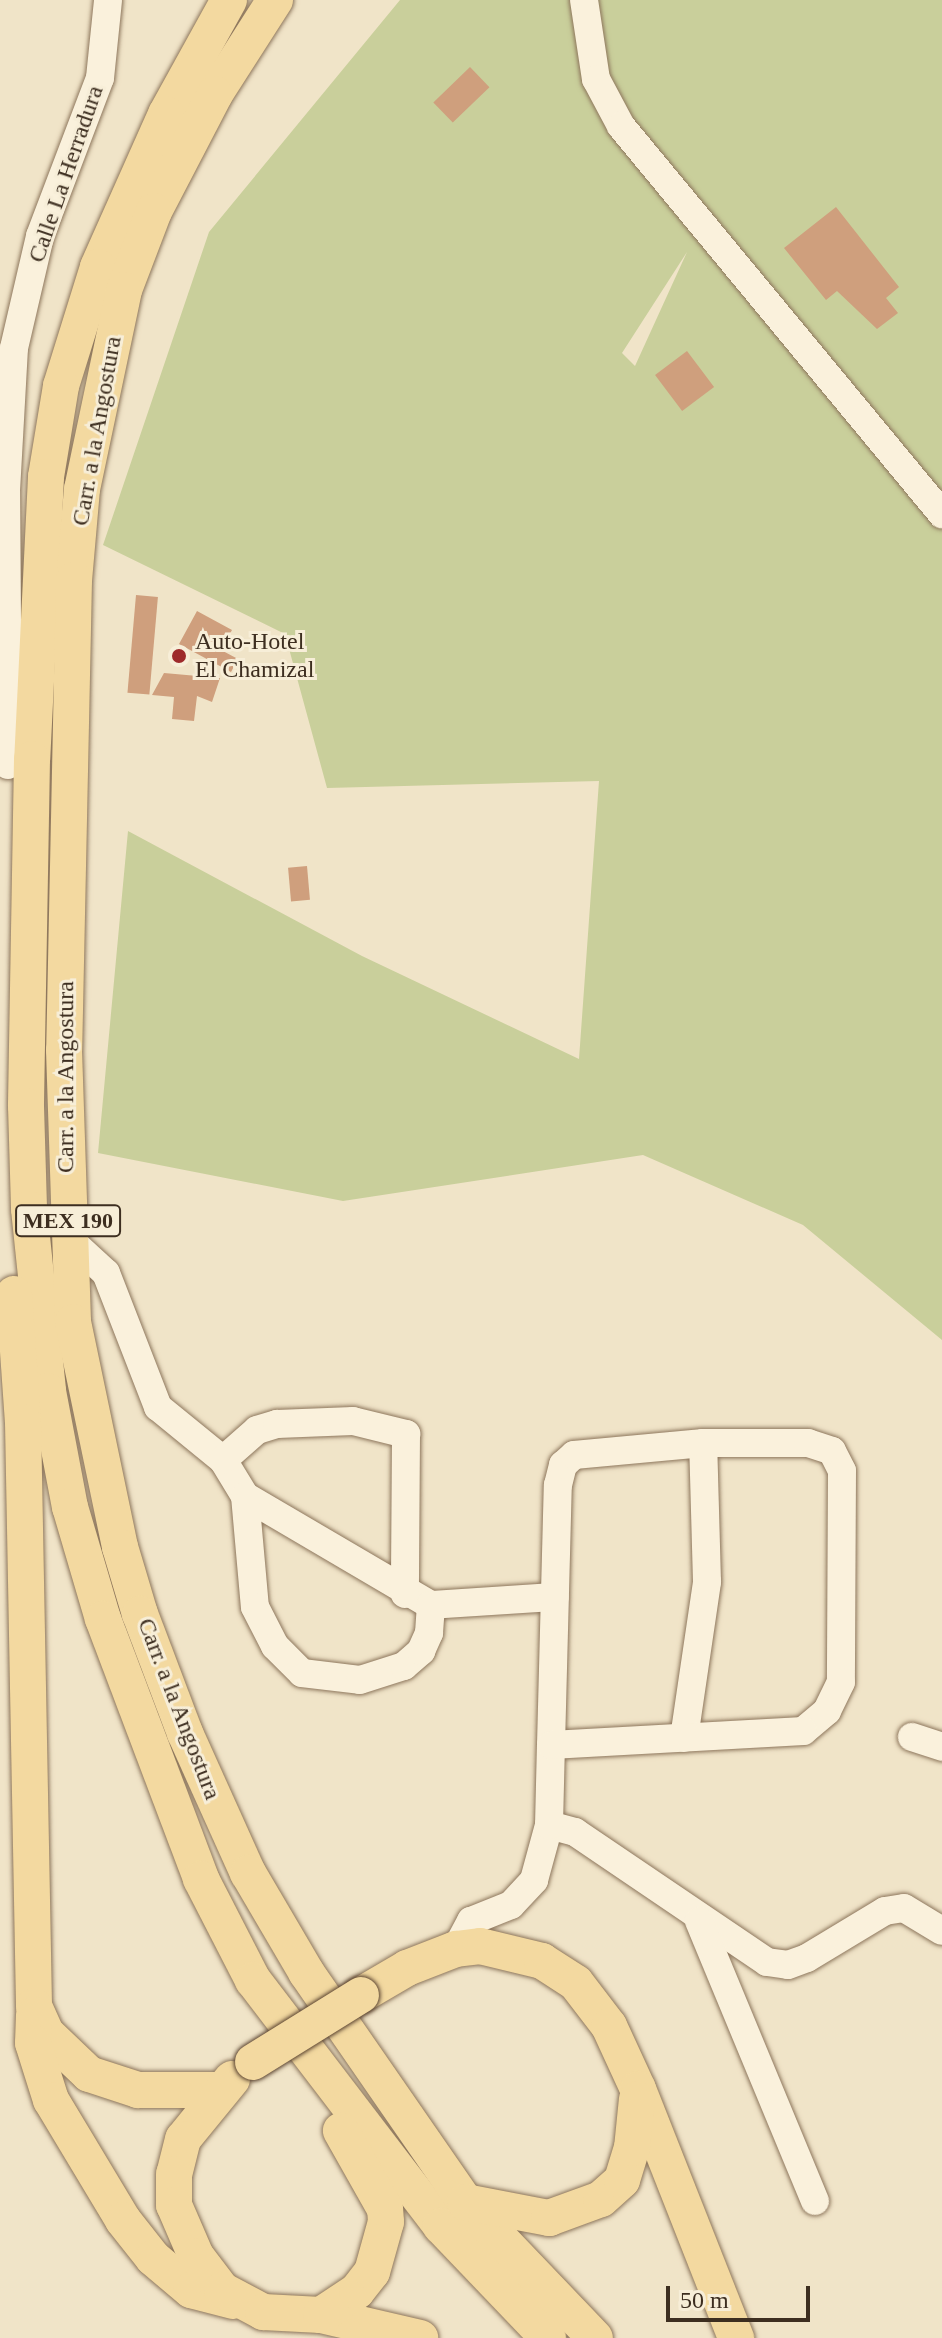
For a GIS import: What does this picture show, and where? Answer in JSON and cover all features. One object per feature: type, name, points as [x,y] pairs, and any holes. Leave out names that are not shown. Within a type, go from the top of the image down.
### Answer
[{"type":"main road","name":"Carr. a la Angostura","points":[[229,0],[193,61],[123,205],[81,315],[61,386],[13,763],[29,1209],[46,1376],[70,1507],[103,1619],[201,1879],[253,1980],[306,2055],[441,2226],[548,2338]]},
{"type":"main road","name":"Carr. a la Angostura","points":[[275,0],[215,94],[154,211],[124,290],[82,489],[74,580],[65,950],[73,1322],[120,1547],[185,1733],[248,1873],[306,1972],[465,2202],[595,2338]]},
{"type":"main road","points":[[26,1106],[7,1177],[19,1368],[33,2043],[51,2100],[123,2220],[153,2258],[191,2290],[263,2312],[321,2315],[420,2338]]},
{"type":"main road","points":[[236,2302],[196,2256],[174,2205],[174,2174],[183,2139],[219,2090],[253,2062],[407,1968],[456,1949],[505,1949],[542,1961],[576,1983],[609,2026],[638,2089],[736,2338]]},
{"type":"main road","points":[[34,2006],[46,2033],[89,2074],[138,2090],[219,2090]]},
{"type":"main road","points":[[306,2055],[314,2091],[358,2157],[385,2209],[386,2222],[372,2272],[357,2291],[321,2315]]},
{"type":"main road","points":[[465,2202],[549,2218],[601,2199],[625,2169],[638,2089]]},
{"type":"street","name":"Calle La Herradura","points":[[13,763],[3,491],[14,348],[40,236],[100,78],[108,0]]},
{"type":"street","points":[[584,0],[596,79],[621,126],[942,514]]},
{"type":"street","points":[[69,1239],[106,1273],[158,1407],[223,1460],[245,1496],[255,1607],[275,1646],[302,1673],[360,1680],[404,1666],[421,1651],[429,1633],[418,1599],[406,1434],[353,1421],[277,1424],[257,1430],[223,1460]]},
{"type":"street","points":[[684,1738],[707,1582],[703,1443]]},
{"type":"street","points":[[456,1949],[471,1921],[511,1905],[534,1880],[549,1825],[551,1745],[558,1485],[563,1465],[574,1455],[703,1443],[808,1443],[832,1451],[842,1471],[841,1682],[827,1711],[803,1731],[551,1745]]},
{"type":"street","points":[[245,1496],[418,1599],[555,1597]]},
{"type":"street","points":[[912,1737],[942,1747]]},
{"type":"street","points":[[549,1825],[575,1832],[699,1921],[767,1962],[788,1965],[885,1911],[904,1908],[942,1931]]},
{"type":"street","points":[[699,1921],[815,2201]]},
{"type":"green space","points":[[400,0],[942,0],[942,1340],[803,1225],[643,1155],[343,1201],[98,1153],[128,831],[362,956],[579,1059],[599,781],[327,788],[285,634],[103,545],[209,232]],"holes":[[[687,252],[635,366],[622,353]]]},
{"type":"building","points":[[470,67],[489,87],[453,123],[433,102]]},
{"type":"building","points":[[836,207],[899,287],[886,298],[898,313],[877,329],[837,291],[826,300],[784,248]]},
{"type":"building","points":[[687,351],[714,387],[682,411],[655,375]]},
{"type":"building","points":[[136,595],[158,597],[149,695],[127,693]]},
{"type":"building","points":[[197,611],[232,630],[221,650],[238,659],[231,672],[179,644]]},
{"type":"building","points":[[164,673],[220,678],[212,702],[197,696],[194,721],[172,719],[174,697],[152,695]]},
{"type":"building","points":[[307,866],[310,900],[291,902],[288,868]]},
{"type":"place","name":"Auto-Hotel El Chamizal","points":[[179,656]]}]
